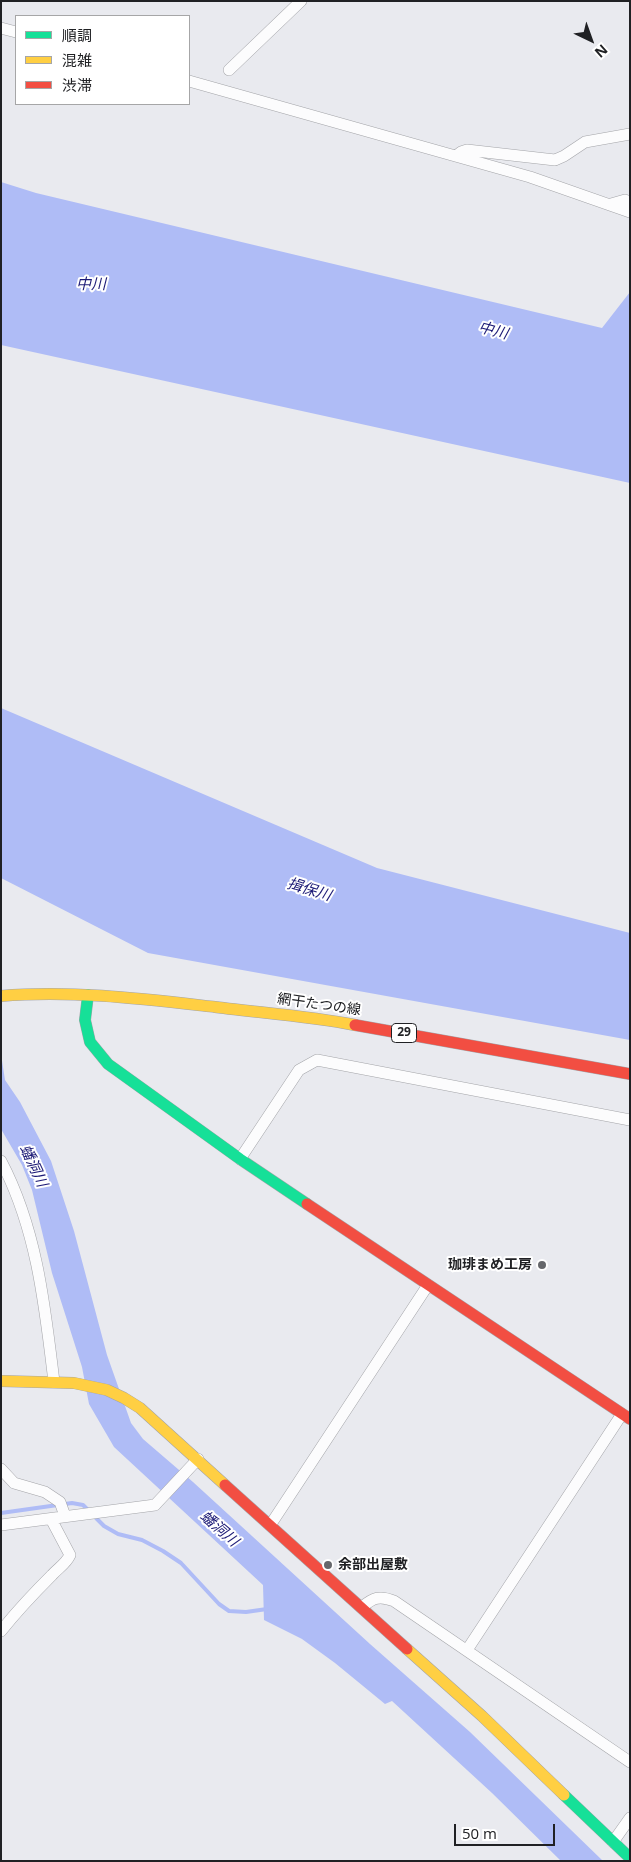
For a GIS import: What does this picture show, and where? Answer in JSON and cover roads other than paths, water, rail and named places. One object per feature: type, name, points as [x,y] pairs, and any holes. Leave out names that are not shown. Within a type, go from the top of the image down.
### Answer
[{"type":"street","points":[[229,70],[301,1]]},
{"type":"street","points":[[1,28],[15,32]]},
{"type":"street","points":[[190,81],[530,177],[630,212]]},
{"type":"street","points":[[456,156],[467,150],[555,160],[585,142],[630,134]]},
{"type":"street","points":[[611,204],[625,200],[630,202]]},
{"type":"street","name":"網干たつの線","points":[[1,996],[38,993],[88,995],[335,1021],[630,1074]]},
{"type":"street","points":[[88,995],[85,1020],[90,1042],[108,1064],[240,1159],[626,1416],[466,1650]]},
{"type":"street","points":[[240,1159],[299,1070],[317,1060],[630,1120]]},
{"type":"street","points":[[1,1161],[12,1182],[32,1244],[45,1306],[54,1382]]},
{"type":"street","points":[[271,1524],[428,1285]]},
{"type":"street","points":[[1,1381],[80,1384],[115,1392],[140,1408],[482,1716],[630,1858]]},
{"type":"street","points":[[1,1525],[155,1505],[198,1459]]},
{"type":"street","points":[[1,1469],[14,1483],[45,1492],[60,1502],[65,1516]]},
{"type":"street","points":[[1,1631],[34,1594],[68,1561],[70,1555],[51,1519]]},
{"type":"street","points":[[362,1607],[374,1598],[385,1597],[394,1601],[630,1762]]},
{"type":"street","points":[[613,1842],[630,1818]]},
{"type":"water","name":"中川","points":[[1,182],[36,193],[602,328],[630,292],[630,483],[1,345]]},
{"type":"water","name":"揖保川","points":[[1,708],[377,868],[630,933],[630,1040],[148,953],[1,878]]},
{"type":"water","name":"蟠洞川","points":[[1,1054],[5,1080],[20,1102],[51,1161],[74,1231],[107,1355],[131,1423],[143,1439],[470,1732],[603,1861],[561,1861],[492,1793],[392,1701],[385,1704],[302,1639],[264,1620],[263,1585],[114,1447],[89,1404],[82,1367],[52,1273],[32,1190],[22,1165],[1,1129]]},
{"type":"waterway","points":[[1,1513],[72,1503],[83,1505],[104,1526],[118,1534],[142,1540],[181,1563],[219,1604],[229,1611],[246,1612],[267,1609]]},
{"type":"place","name":"珈琲まめ工房","points":[[542,1265]]},
{"type":"place","name":"余部出屋敷","points":[[328,1565]]}]
